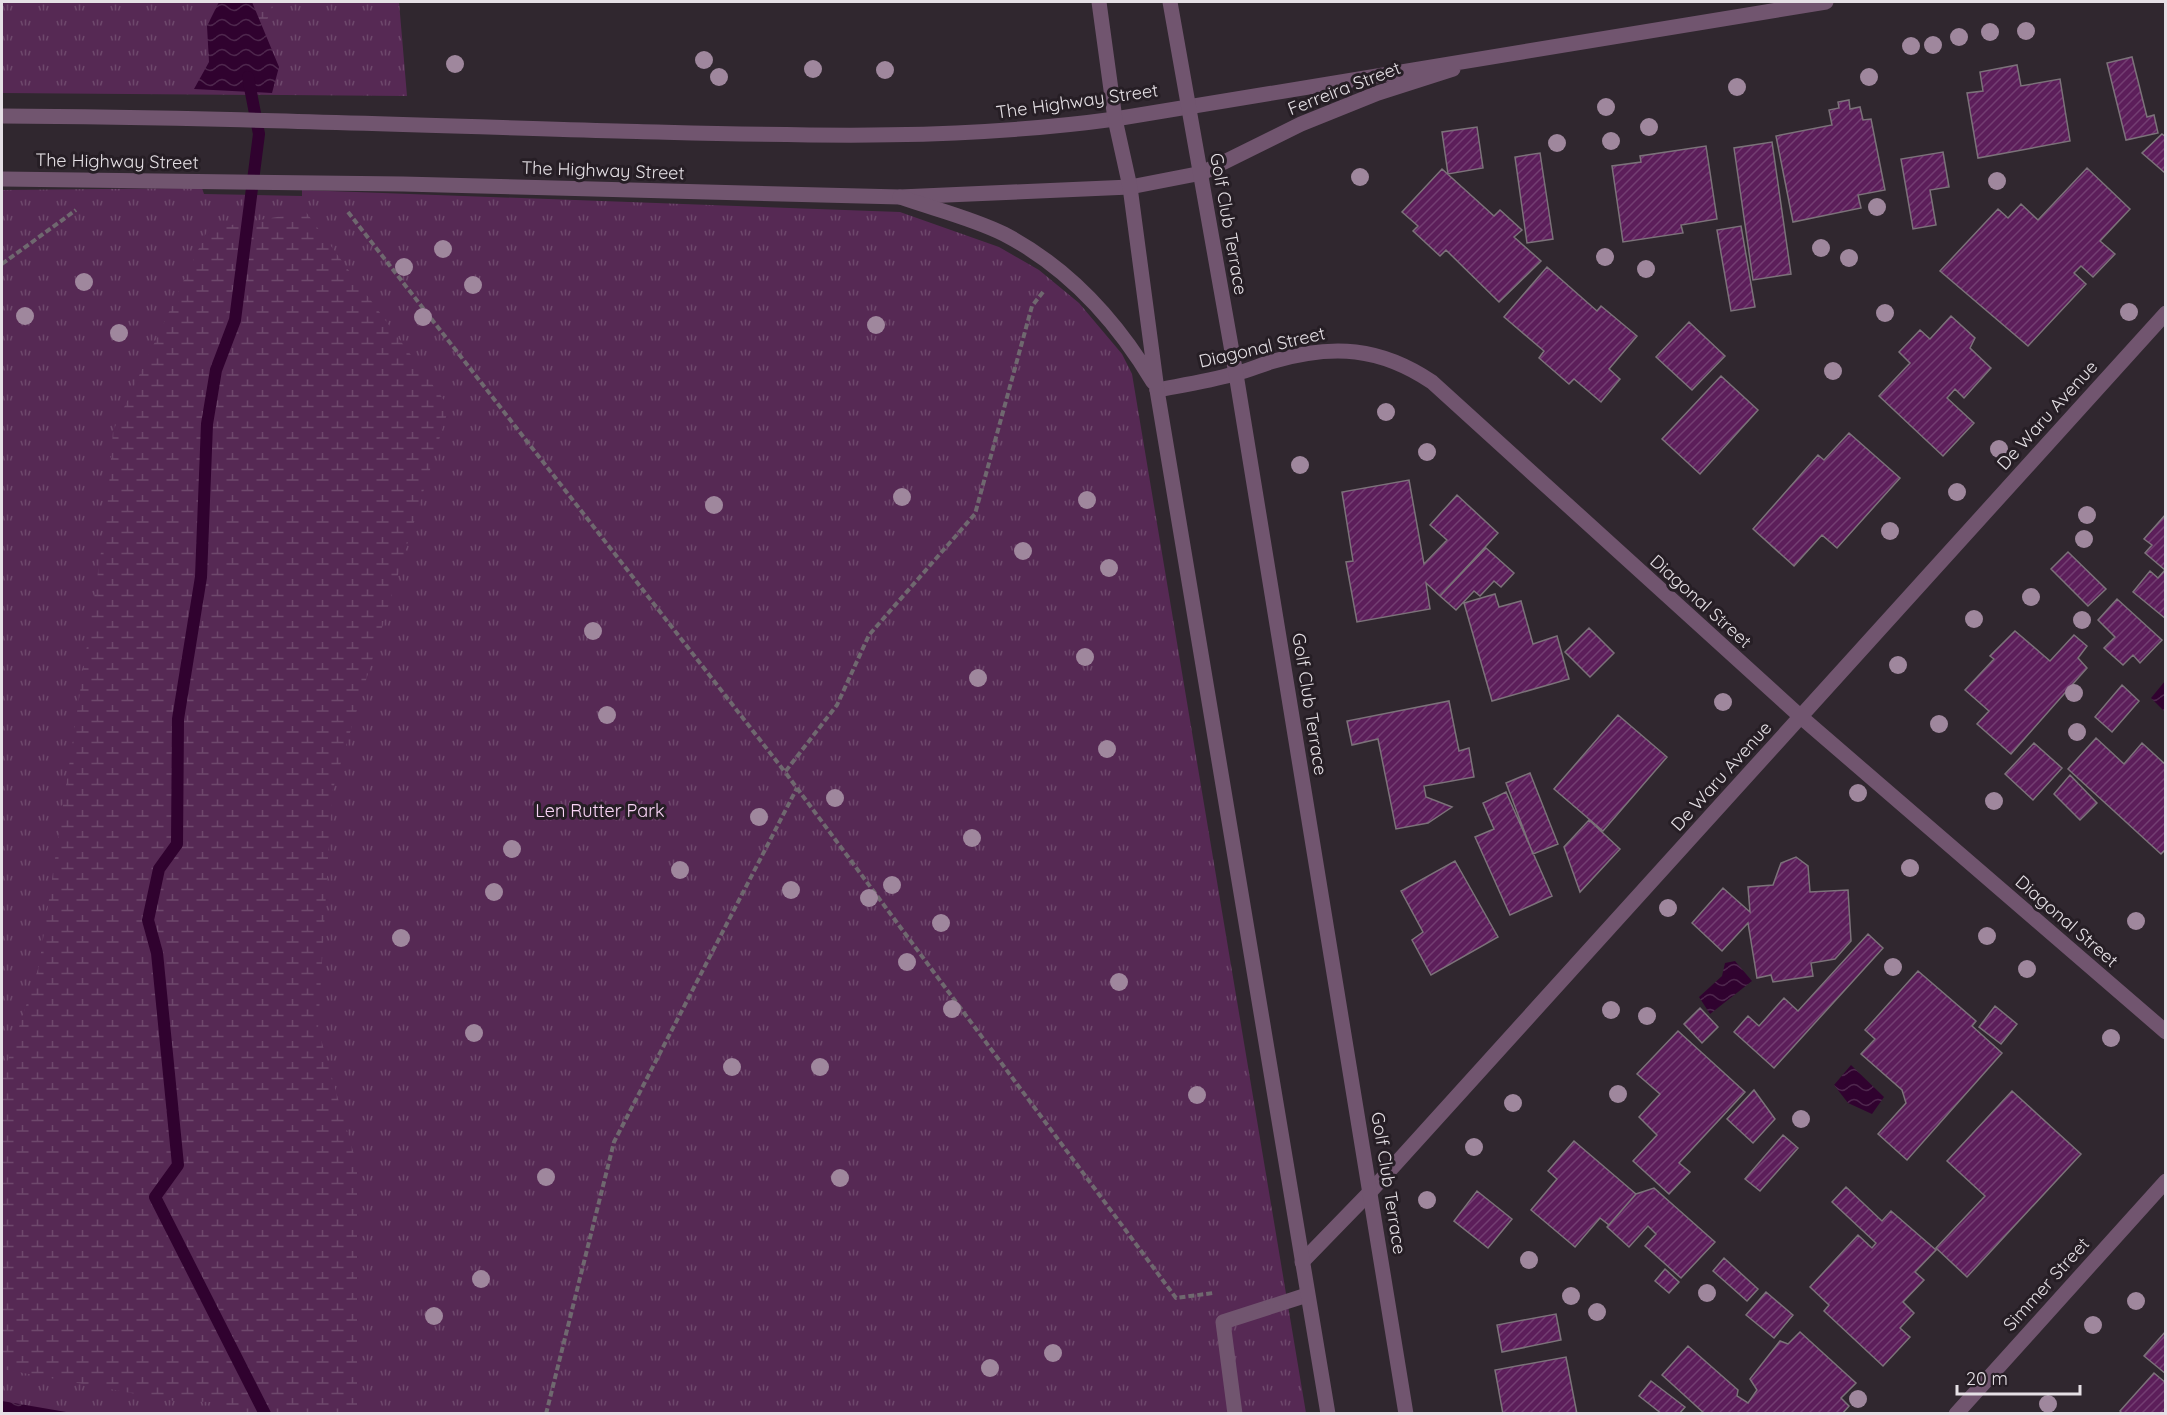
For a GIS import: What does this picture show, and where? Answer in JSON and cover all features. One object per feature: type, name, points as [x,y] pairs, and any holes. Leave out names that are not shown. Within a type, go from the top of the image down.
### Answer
[{"type":"street","points":[[1099,2],[1115,119],[1130,187],[1157,390],[1328,1413]]},
{"type":"street","name":"Golf Club Terrace","points":[[1170,2],[1186,105],[1202,173],[1236,374],[1406,1413]]},
{"type":"street","name":"Ferreira Street","points":[[1186,105],[1826,2]]},
{"type":"street","name":"Ferreira Street","points":[[1202,173],[1301,124],[1378,93],[1505,53]]},
{"type":"street","name":"The Highway Street","points":[[2,116],[196,117],[729,134],[928,136],[1022,130],[1115,119],[1186,105]]},
{"type":"street","name":"The Highway Street","points":[[2,179],[294,182],[900,197],[1130,187],[1202,173]]},
{"type":"street","points":[[900,197],[1004,234],[1061,271],[1116,325],[1157,390]]},
{"type":"street","name":"De Waru Avenue","points":[[1302,1262],[1371,1191],[2166,313]]},
{"type":"street","name":"Diagonal Street","points":[[1157,390],[1236,374],[1274,361],[1345,349],[1387,358],[1411,368],[1432,382],[1801,717],[2166,1032]]},
{"type":"street","name":"Simmer Street","points":[[1956,1413],[2166,1181]]},
{"type":"street","points":[[1235,1413],[1223,1322],[1307,1295]]},
{"type":"path","points":[[2,264],[115,180]]},
{"type":"path","points":[[347,209],[785,772],[1176,1298],[1219,1292]]},
{"type":"path","points":[[785,772],[837,705],[869,635],[975,514],[1032,306],[1061,271]]},
{"type":"path","points":[[546,1413],[614,1142],[797,788]]},
{"type":"green space","points":[[2,2],[399,2],[407,96],[2,93]]},
{"type":"green space","points":[[252,2],[275,2],[263,29]]},
{"type":"green space","name":"Len Rutter Park","points":[[202,188],[204,194],[302,196],[302,190],[900,212],[999,247],[1039,270],[1079,303],[1122,354],[1132,374],[1306,1413],[2,1413],[2,190]]},
{"type":"green space","points":[[306,212],[449,407],[332,792],[318,1029],[357,1165],[357,1413],[229,1413],[210,1402],[174,1401],[2,1369],[2,1079],[39,966],[107,512],[113,431],[208,229]]},
{"type":"water","points":[[219,2],[252,2],[279,67],[272,93],[194,89],[209,62],[207,26]]},
{"type":"water","points":[[2165,681],[2165,712],[2151,698]]},
{"type":"water","points":[[1735,961],[1752,981],[1710,1014],[1699,997],[1722,976],[1725,963]]},
{"type":"water","points":[[1851,1065],[1884,1097],[1872,1114],[1848,1103],[1834,1085]]},
{"type":"water","points":[[2,1401],[8,1402],[72,1413],[2,1413]]},
{"type":"building","points":[[2132,57],[2147,117],[2154,115],[2158,133],[2126,140],[2107,63]]},
{"type":"building","points":[[2017,65],[2021,86],[2060,79],[2070,141],[1978,158],[1967,93],[1983,91],[1980,72]]},
{"type":"building","points":[[1849,100],[1850,109],[1860,107],[1863,120],[1871,119],[1885,190],[1858,195],[1861,208],[1793,222],[1776,136],[1832,125],[1829,110],[1839,108],[1838,102]]},
{"type":"building","points":[[1477,127],[1483,168],[1448,174],[1442,132]]},
{"type":"building","points":[[2162,134],[2166,137],[2165,173],[2142,153]]},
{"type":"building","points":[[1772,142],[1791,274],[1753,280],[1734,148]]},
{"type":"building","points":[[1706,146],[1717,219],[1681,225],[1683,233],[1623,242],[1612,166],[1641,162],[1640,156]]},
{"type":"building","points":[[1943,152],[1949,187],[1930,190],[1936,225],[1913,229],[1901,159]]},
{"type":"building","points":[[1540,153],[1553,239],[1527,243],[1515,157]]},
{"type":"building","points":[[2087,168],[2130,209],[2100,241],[2115,254],[2093,277],[2081,266],[2074,273],[2086,284],[2028,346],[1940,271],[1998,209],[2008,218],[2021,204],[2038,220]]},
{"type":"building","points":[[1442,169],[1494,216],[1500,210],[1522,230],[1514,237],[1541,261],[1499,302],[1446,250],[1440,256],[1413,231],[1418,226],[1402,212]]},
{"type":"building","points":[[1741,226],[1755,307],[1731,311],[1717,230]]},
{"type":"building","points":[[1547,267],[1597,311],[1601,306],[1637,336],[1609,369],[1620,379],[1601,402],[1574,379],[1569,384],[1539,358],[1544,351],[1504,317]]},
{"type":"building","points":[[1951,316],[1975,338],[1970,348],[1991,368],[1964,398],[1955,389],[1947,398],[1974,423],[1943,456],[1879,396],[1910,363],[1899,352],[1920,330],[1930,339]]},
{"type":"building","points":[[1689,322],[1725,356],[1692,390],[1656,357]]},
{"type":"building","points":[[1721,376],[1758,410],[1700,474],[1662,439]]},
{"type":"building","points":[[1849,433],[1900,478],[1837,548],[1822,535],[1794,566],[1753,529],[1818,455],[1824,460]]},
{"type":"building","points":[[1409,480],[1424,564],[1447,540],[1430,525],[1457,495],[1498,533],[1440,596],[1426,583],[1430,609],[1357,622],[1346,562],[1353,561],[1342,492]]},
{"type":"building","points":[[2166,514],[2166,619],[2133,592],[2150,571],[2158,578],[2165,570],[2145,553],[2152,545],[2144,539]]},
{"type":"building","points":[[1486,548],[1514,573],[1501,587],[1494,581],[1480,596],[1474,591],[1456,610],[1440,596]]},
{"type":"building","points":[[2068,552],[2106,589],[2088,606],[2051,569]]},
{"type":"building","points":[[1495,594],[1499,607],[1521,601],[1533,644],[1557,636],[1569,679],[1492,701],[1464,603]]},
{"type":"building","points":[[2117,599],[2162,640],[2140,663],[2133,655],[2123,665],[2104,648],[2115,637],[2098,620]]},
{"type":"building","points":[[1589,628],[1614,653],[1590,677],[1565,652]]},
{"type":"building","points":[[2015,631],[2050,661],[2074,635],[2087,646],[2078,658],[2087,668],[2011,754],[1977,724],[1989,711],[1965,690],[1994,659],[1990,656]]},
{"type":"building","points":[[2122,685],[2139,701],[2112,732],[2095,717]]},
{"type":"building","points":[[1449,701],[1459,751],[1469,748],[1474,777],[1424,786],[1426,797],[1452,807],[1428,823],[1396,829],[1378,739],[1352,745],[1347,721]]},
{"type":"building","points":[[1618,715],[1667,757],[1603,831],[1554,789]]},
{"type":"building","points":[[2096,738],[2124,764],[2142,743],[2166,765],[2166,849],[2161,854],[2068,769]]},
{"type":"building","points":[[2034,743],[2062,768],[2033,800],[2005,774]]},
{"type":"building","points":[[1530,773],[1558,844],[1533,854],[1506,783]]},
{"type":"building","points":[[2070,775],[2097,803],[2080,820],[2054,794]]},
{"type":"building","points":[[1506,792],[1552,896],[1510,915],[1475,837],[1494,829],[1483,803]]},
{"type":"building","points":[[1589,820],[1620,849],[1580,892],[1564,847]]},
{"type":"building","points":[[1796,857],[1808,866],[1810,892],[1848,890],[1851,941],[1835,959],[1811,963],[1813,976],[1773,982],[1771,975],[1757,978],[1748,923],[1722,951],[1692,923],[1723,888],[1750,912],[1748,887],[1773,885],[1781,863]]},
{"type":"building","points":[[1455,861],[1498,937],[1431,975],[1412,940],[1423,932],[1401,891]]},
{"type":"building","points":[[1868,934],[1883,948],[1774,1068],[1734,1032],[1748,1016],[1759,1026],[1784,998],[1798,1011]]},
{"type":"building","points":[[1918,971],[1976,1021],[1972,1026],[2002,1053],[1907,1160],[1878,1134],[1906,1103],[1902,1090],[1861,1054],[1875,1039],[1865,1030]]},
{"type":"building","points":[[1995,1006],[2017,1024],[2001,1044],[1979,1027]]},
{"type":"building","points":[[1700,1008],[1718,1027],[1702,1043],[1684,1024]]},
{"type":"building","points":[[1678,1031],[1745,1092],[1679,1163],[1690,1172],[1669,1194],[1633,1161],[1657,1135],[1639,1117],[1660,1094],[1637,1074]]},
{"type":"building","points":[[1754,1090],[1775,1119],[1753,1143],[1727,1119]]},
{"type":"building","points":[[2012,1091],[2081,1154],[1967,1277],[1936,1248],[1985,1196],[1947,1161]]},
{"type":"building","points":[[1783,1135],[1798,1148],[1760,1191],[1745,1179]]},
{"type":"building","points":[[1574,1141],[1636,1194],[1609,1225],[1600,1218],[1575,1247],[1531,1210],[1557,1179],[1548,1171]]},
{"type":"building","points":[[1846,1187],[1882,1221],[1891,1211],[1936,1250],[1915,1272],[1924,1280],[1903,1302],[1914,1313],[1900,1328],[1910,1337],[1883,1366],[1824,1311],[1829,1305],[1810,1287],[1858,1235],[1872,1248],[1876,1243],[1832,1202]]},
{"type":"building","points":[[1654,1188],[1715,1242],[1681,1278],[1645,1246],[1656,1234],[1648,1226],[1629,1247],[1607,1227],[1636,1194]]},
{"type":"building","points":[[1477,1191],[1512,1219],[1488,1248],[1454,1221]]},
{"type":"building","points":[[1724,1258],[1758,1289],[1747,1301],[1713,1271]]},
{"type":"building","points":[[1665,1269],[1679,1282],[1669,1293],[1655,1281]]},
{"type":"building","points":[[1766,1292],[1793,1315],[1774,1338],[1746,1315]]},
{"type":"building","points":[[1556,1314],[1561,1340],[1502,1352],[1497,1325]]},
{"type":"building","points":[[2166,1331],[2166,1374],[2144,1356]]},
{"type":"building","points":[[1800,1332],[1856,1383],[1841,1398],[1849,1406],[1842,1414],[1705,1414],[1662,1375],[1688,1346],[1738,1390],[1737,1396],[1748,1403],[1757,1390],[1750,1379],[1780,1341],[1788,1344]]},
{"type":"building","points":[[1566,1357],[1577,1414],[1503,1414],[1495,1370]]},
{"type":"building","points":[[2154,1373],[2166,1383],[2166,1414],[2123,1414],[2120,1411]]},
{"type":"building","points":[[1651,1381],[1685,1407],[1679,1414],[1662,1414],[1639,1396]]},
{"type":"waterway","points":[[248,77],[259,134],[235,320],[216,370],[207,424],[201,577],[178,719],[177,844],[159,869],[148,920],[157,953],[178,1165],[155,1197],[265,1414]]}]
